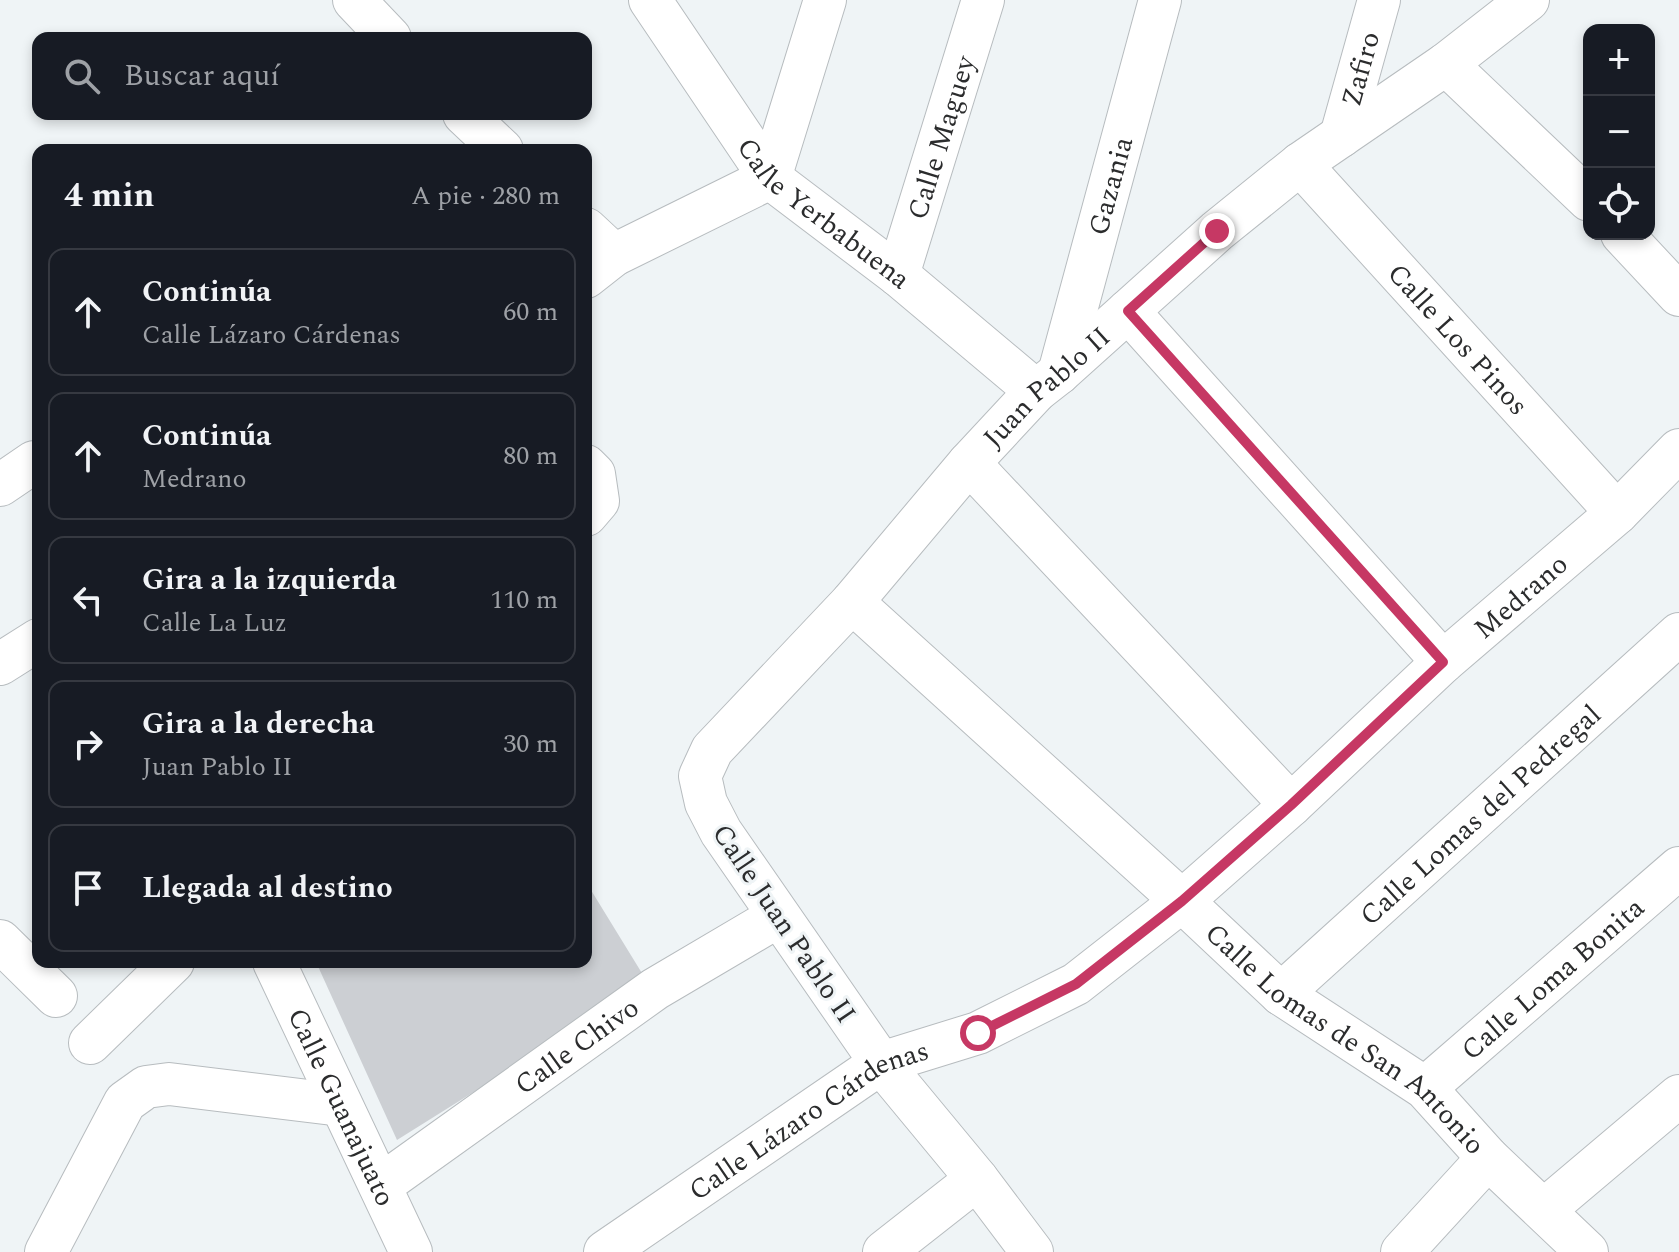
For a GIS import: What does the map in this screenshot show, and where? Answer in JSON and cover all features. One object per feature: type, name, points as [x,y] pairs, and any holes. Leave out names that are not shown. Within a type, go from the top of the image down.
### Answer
[{"type":"street","points":[[354,0],[384,32]]},
{"type":"street","name":"Calle Yerbabuena","points":[[650,0],[770,178],[898,275],[1048,382]]},
{"type":"street","points":[[595,254],[770,178],[825,0]]},
{"type":"street","name":"Calle Maguey","points":[[898,275],[983,0]]},
{"type":"street","name":"Gazania","points":[[1048,382],[1160,0]]},
{"type":"street","name":"Zafiro","points":[[1341,136],[1379,0]]},
{"type":"street","name":"Juan Pablo II","points":[[700,776],[712,750],[852,602],[969,463],[1048,382],[1217,231],[1300,164],[1446,64],[1528,0]]},
{"type":"street","points":[[1446,64],[1583,194]]},
{"type":"street","points":[[470,120],[496,144]]},
{"type":"street","name":"Calle Los Pinos","points":[[1300,164],[1617,513]]},
{"type":"street","points":[[1628,240],[1679,295]]},
{"type":"street","points":[[1128,311],[1443,662]]},
{"type":"street","name":"Medrano","points":[[1182,901],[1291,805],[1443,662],[1617,513],[1679,450]]},
{"type":"street","points":[[0,485],[32,463]]},
{"type":"street","points":[[969,463],[1291,805]]},
{"type":"street","name":"Calle Lomas de San Antonio","points":[[852,602],[1281,994],[1425,1088],[1488,1158],[1587,1252]]},
{"type":"street","name":"Calle Lomas del Pedregal","points":[[1281,994],[1679,634]]},
{"type":"street","points":[[0,664],[32,644]]},
{"type":"street","name":"Calle Juan Pablo II","points":[[700,776],[706,803],[721,832],[777,917],[881,1063],[977,1179],[1032,1252]]},
{"type":"street","name":"Calle Loma Bonita","points":[[1425,1088],[1679,868]]},
{"type":"street","name":"Calle Lázaro Cárdenas","points":[[605,1252],[881,1063],[978,1033],[1076,984],[1182,901]]},
{"type":"street","name":"Calle Chivo","points":[[381,1185],[655,989],[777,917]]},
{"type":"street","points":[[0,941],[56,996]]},
{"type":"street","points":[[90,1043],[167,968]]},
{"type":"street","name":"Calle Guanajuato","points":[[277,968],[411,1252]]},
{"type":"street","points":[[46,1252],[125,1102],[146,1087],[169,1084],[341,1105]]},
{"type":"street","points":[[1544,1210],[1679,1096]]},
{"type":"street","points":[[1402,1252],[1488,1158]]},
{"type":"street","points":[[884,1252],[977,1179]]},
{"type":"building","points":[[592,892],[648,983],[397,1140],[319,968],[592,968]]},
{"type":"route","points":[[978,1033],[1076,984],[1182,901],[1291,805],[1443,662],[1128,311],[1217,231]]}]
